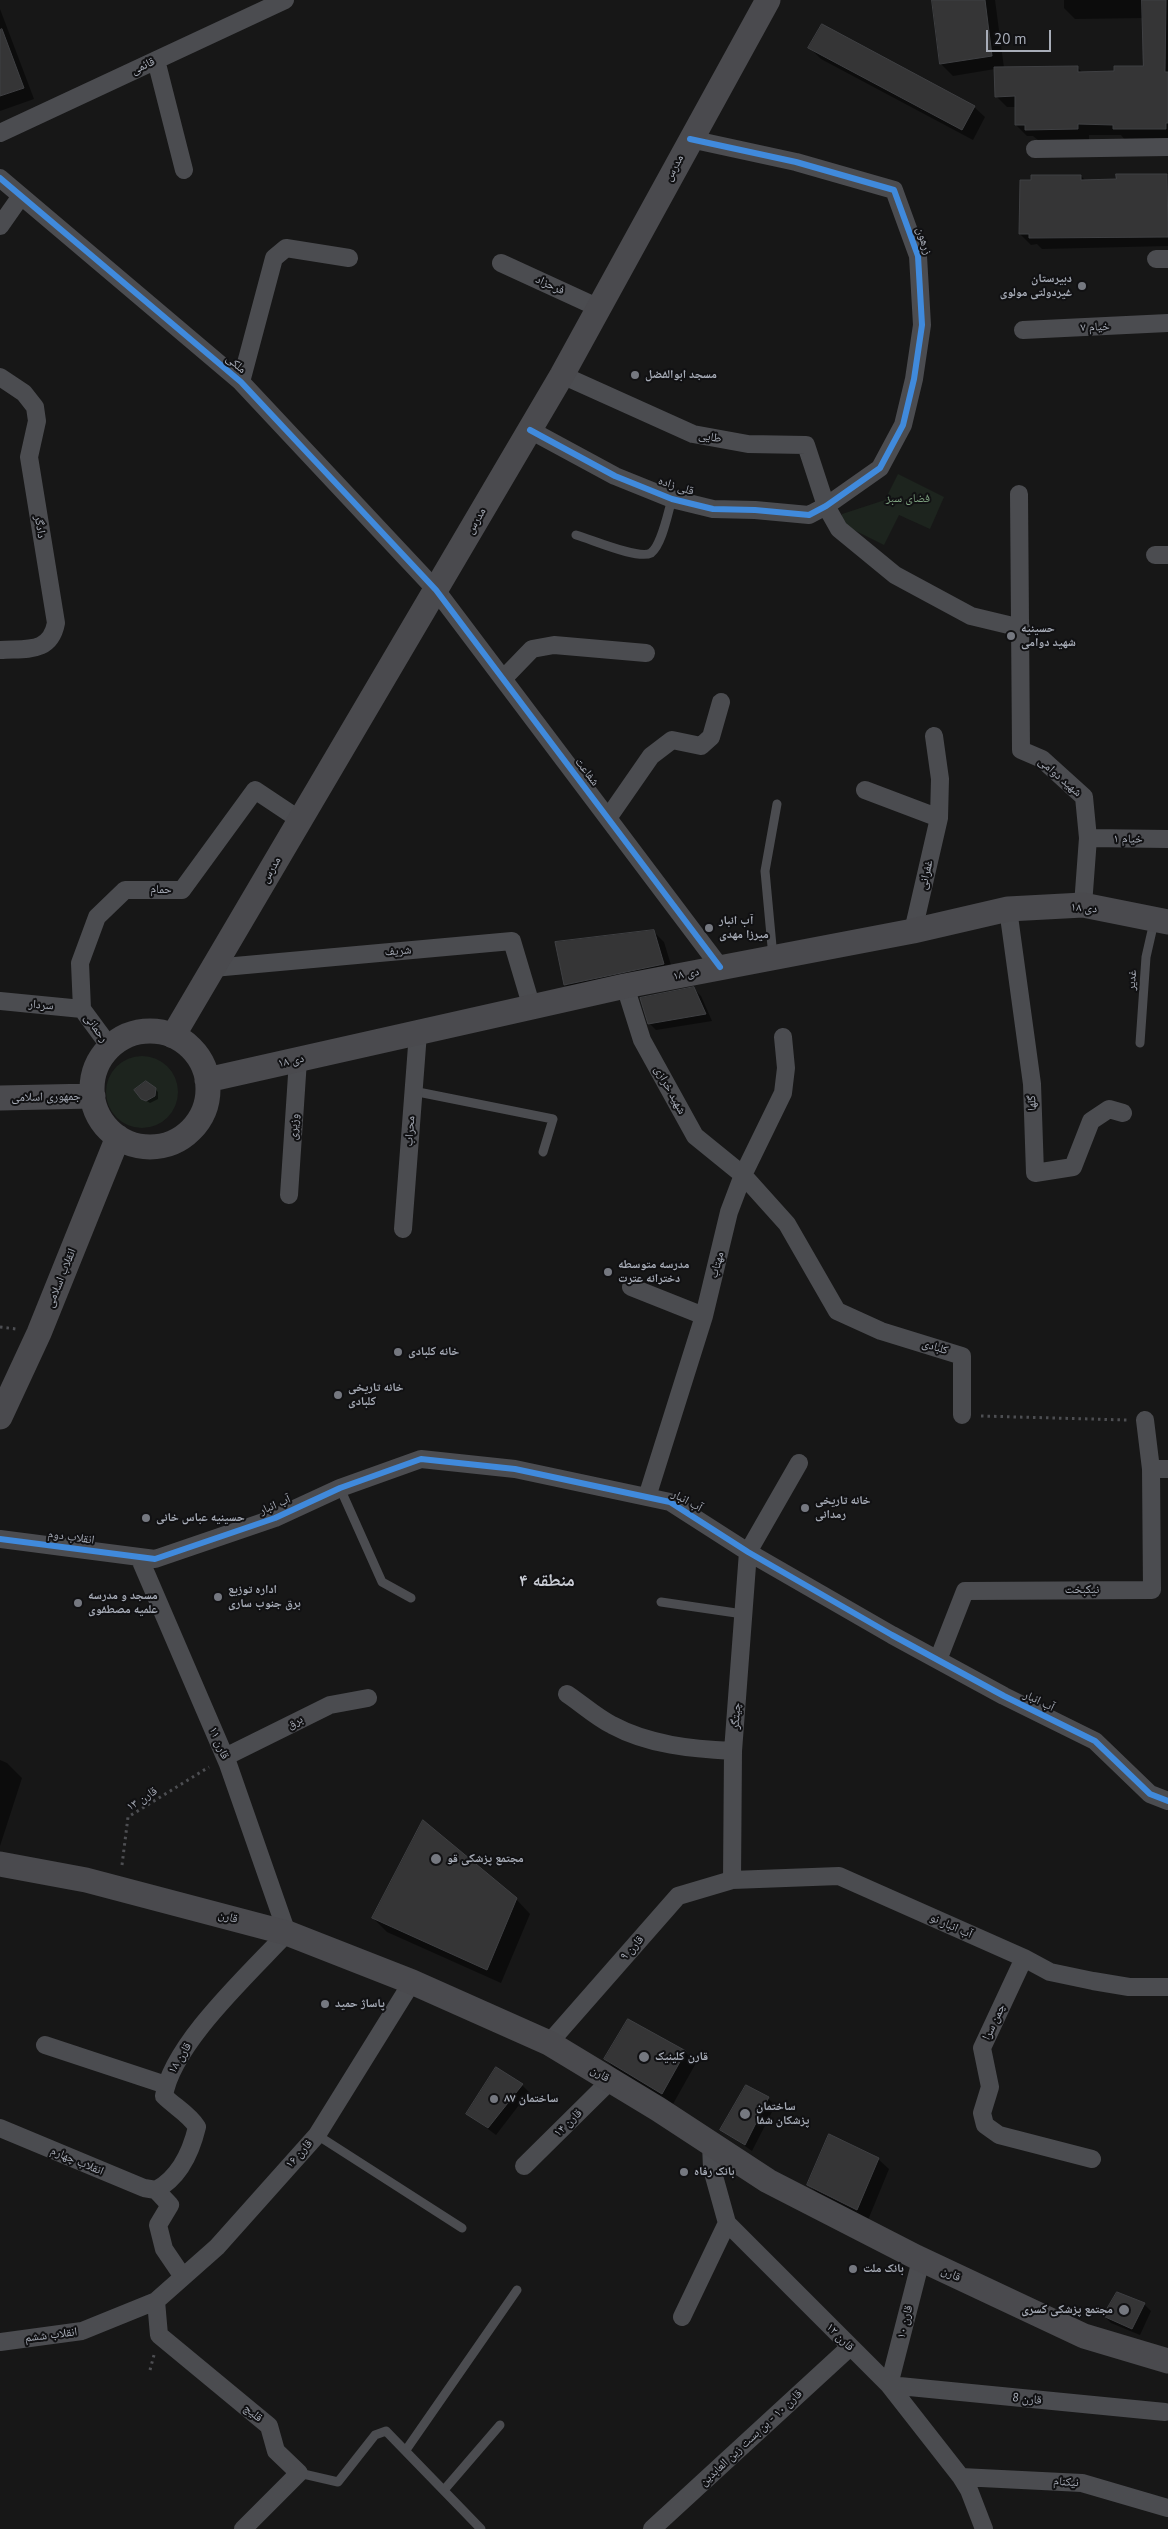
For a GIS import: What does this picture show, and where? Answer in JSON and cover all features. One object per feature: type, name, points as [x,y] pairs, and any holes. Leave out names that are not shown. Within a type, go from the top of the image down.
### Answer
[{"type":"main road","name":"مدرس","points":[[173,1036],[562,375],[768,0]]},
{"type":"main road","name":"۱۸ دی","points":[[207,1080],[625,986],[913,931],[1008,910],[1083,905],[1161,920]]},
{"type":"main road","points":[[140,1032],[157,1032],[173,1036],[190,1047],[201,1062],[207,1080],[207,1100],[200,1119],[182,1138],[170,1144],[143,1146],[118,1137],[101,1119],[93,1096],[93,1078],[99,1062],[110,1047],[124,1038],[140,1032]]},
{"type":"main road","name":"جمهوری اسلامی","points":[[0,1098],[93,1096]]},
{"type":"main road","name":"انقلاب اسلامی","points":[[0,1417],[39,1333],[118,1137]]},
{"type":"main road","name":"قارن","points":[[0,1864],[86,1880],[287,1933],[412,1982],[549,2043],[612,2080],[768,2182],[920,2260],[1084,2336],[1168,2361]]},
{"type":"street","name":"قائمی","points":[[0,133],[285,0]]},
{"type":"street","points":[[156,60],[184,170]]},
{"type":"street","name":"زرهون","points":[[690,139],[796,162],[894,190],[918,256],[922,325],[914,379],[903,424],[880,468],[826,506]]},
{"type":"street","points":[[1034,149],[1168,148]]},
{"type":"street","name":"ملکی","points":[[0,178],[241,382],[436,590]]},
{"type":"street","points":[[0,226],[21,196]]},
{"type":"street","points":[[241,382],[274,258],[286,248],[349,258]]},
{"type":"street","name":"فرحزاد","points":[[501,263],[599,308]]},
{"type":"street","name":"خیام ۷","points":[[1022,330],[1168,324]]},
{"type":"street","name":"طایی","points":[[562,375],[693,434],[748,444],[806,445],[826,506]]},
{"type":"street","name":"دادگر","points":[[0,377],[24,393],[35,407],[37,421],[29,457],[56,623],[54,636],[44,646],[0,650]]},
{"type":"street","name":"قلی زاده","points":[[530,430],[615,476],[672,499],[713,509],[755,510],[809,515],[826,506]]},
{"type":"street","points":[[826,506],[839,529],[895,575],[971,616],[1021,628],[1019,494]]},
{"type":"street","name":"شفاعت","points":[[436,590],[720,967]]},
{"type":"street","name":"شهید دوامی","points":[[1021,628],[1021,750],[1042,759],[1084,797],[1088,838],[1083,905]]},
{"type":"street","points":[[503,679],[532,649],[554,645],[646,653]]},
{"type":"street","points":[[608,818],[651,756],[672,740],[701,746],[710,738],[721,702]]},
{"type":"street","name":"غفرانی","points":[[913,931],[939,818],[940,779],[934,736]]},
{"type":"street","name":"حمام","points":[[82,1009],[80,963],[97,916],[125,890],[182,890],[254,790],[300,820]]},
{"type":"street","points":[[865,790],[939,818]]},
{"type":"street","name":"خیام ۱","points":[[1088,838],[1168,839]]},
{"type":"street","name":"گلها","points":[[1008,910],[1032,1084],[1035,1173],[1073,1167],[1091,1121],[1110,1109],[1123,1112]]},
{"type":"street","name":"شریف","points":[[213,968],[512,941],[532,1008]]},
{"type":"street","name":"شهید خرازی","points":[[625,986],[642,1040],[695,1136],[743,1175]]},
{"type":"street","name":"سردار","points":[[0,1001],[82,1009]]},
{"type":"street","name":"رحمانی","points":[[82,1009],[110,1047]]},
{"type":"street","name":"محراب","points":[[403,1229],[418,1033]]},
{"type":"street","name":"مهتاب","points":[[647,1497],[704,1316],[730,1212],[743,1175],[783,1093],[786,1068],[783,1037]]},
{"type":"street","name":"وزیری","points":[[289,1195],[298,1060]]},
{"type":"street","name":"کلبادی","points":[[743,1175],[787,1224],[837,1311],[881,1331],[962,1356],[962,1415]]},
{"type":"street","points":[[631,1287],[704,1316]]},
{"type":"street","points":[[1145,1420],[1159,1469]]},
{"type":"street","name":"آب انبار","points":[[139,1557],[155,1559],[192,1547],[275,1518],[340,1488],[421,1459],[515,1469],[670,1502],[748,1552],[938,1660],[1004,1696],[1095,1741],[1150,1794],[1168,1801]]},
{"type":"street","points":[[748,1552],[799,1463]]},
{"type":"street","name":"نیکبخت","points":[[938,1660],[965,1591],[1152,1590],[1159,1469]]},
{"type":"street","name":"انقلاب دوم","points":[[0,1539],[139,1557]]},
{"type":"street","name":"چیتگر","points":[[732,1880],[733,1751],[748,1552]]},
{"type":"street","name":"قارن ۱۱","points":[[139,1557],[225,1757],[287,1933]]},
{"type":"street","points":[[568,1694],[612,1725],[640,1736],[687,1749],[733,1751]]},
{"type":"street","name":"برق","points":[[225,1757],[330,1705],[368,1698]]},
{"type":"street","name":"آب انبار نو","points":[[732,1880],[839,1876],[1024,1958],[1050,1972],[1129,1987],[1168,1987]]},
{"type":"street","name":"قارن ٩","points":[[549,2043],[678,1896],[732,1880]]},
{"type":"street","name":"قارن ۱۸","points":[[156,2190],[167,2184],[182,2164],[192,2146],[197,2127],[191,2118],[176,2108],[164,2096],[166,2085],[185,2047],[287,1933]]},
{"type":"street","name":"چمن سرا","points":[[1024,1958],[982,2048],[990,2087],[982,2113],[985,2125],[999,2135],[1092,2159]]},
{"type":"street","name":"قارن ۱۶","points":[[156,2301],[217,2247],[317,2135],[412,1982]]},
{"type":"street","points":[[45,2045],[166,2085]]},
{"type":"street","name":"قارن ۱۴","points":[[524,2166],[612,2080]]},
{"type":"street","name":"انقلاب چهارم","points":[[0,2128],[82,2164],[144,2188],[156,2190]]},
{"type":"street","name":"قارن ۱۲","points":[[711,2143],[712,2169],[727,2223],[889,2385],[961,2477],[969,2490],[984,2529]]},
{"type":"street","points":[[156,2190],[170,2205],[158,2226],[164,2249],[183,2277]]},
{"type":"street","points":[[682,2316],[727,2223]]},
{"type":"street","name":"قارن ١٠","points":[[889,2385],[920,2260]]},
{"type":"street","name":"انقلاب ششم","points":[[0,2342],[82,2332],[156,2301]]},
{"type":"street","name":"قلیچ","points":[[156,2301],[159,2336],[269,2426],[276,2451],[299,2474]]},
{"type":"street","name":"قارن ۱۰ - بن بست زین العابدین","points":[[652,2529],[850,2347]]},
{"type":"street","name":"قارن 8","points":[[889,2385],[1165,2412]]},
{"type":"street","points":[[243,2529],[299,2474]]},
{"type":"street","name":"نیکنام","points":[[961,2477],[1082,2482],[1168,2508]]},
{"type":"lane","points":[[576,534],[640,556],[652,552],[661,538],[672,499]]},
{"type":"lane","points":[[773,958],[765,871],[777,804]]},
{"type":"lane","name":"غدیر","points":[[1140,1043],[1146,957],[1161,920]]},
{"type":"lane","points":[[413,1091],[553,1119],[542,1152]]},
{"type":"lane","points":[[340,1488],[382,1582],[411,1598]]},
{"type":"lane","points":[[661,1602],[743,1614]]},
{"type":"lane","points":[[317,2135],[462,2228]]},
{"type":"lane","points":[[406,2450],[517,2290]]},
{"type":"lane","points":[[444,2490],[500,2425]]},
{"type":"lane","points":[[299,2474],[338,2482],[375,2435],[386,2431],[481,2529]]},
{"type":"path","points":[[962,1415],[1145,1420]]},
{"type":"green space","name":"فضای سبز","points":[[898,474],[944,497],[930,529],[899,515],[884,545],[842,524],[842,514],[885,500]]},
{"type":"green space","points":[[149,1056],[168,1066],[176,1078],[178,1092],[176,1106],[168,1118],[156,1126],[135,1128],[116,1118],[108,1106],[106,1085],[116,1066],[128,1058]]},
{"type":"building","points":[[932,0],[985,0],[992,56],[940,64]]},
{"type":"building","points":[[1142,0],[1166,0],[1165,72],[1168,72],[1168,123],[1166,123],[1166,129],[1113,129],[1113,125],[1078,124],[1078,129],[1025,130],[1025,125],[1015,125],[1015,96],[995,97],[994,67],[1078,66],[1078,72],[1114,71],[1114,66],[1143,66]]},
{"type":"building","points":[[822,24],[975,106],[962,130],[808,48]]},
{"type":"building","points":[[2,29],[24,88],[0,96],[0,30]]},
{"type":"building","points":[[1116,174],[1167,174],[1168,237],[1029,238],[1029,234],[1019,234],[1020,180],[1031,180],[1031,175],[1081,175],[1081,180],[1116,179]]},
{"type":"building","points":[[654,930],[664,964],[564,985],[555,942]]},
{"type":"building","points":[[694,987],[706,1014],[648,1024],[640,998]]},
{"type":"building","points":[[146,1081],[156,1088],[155,1096],[146,1101],[141,1099],[134,1090]]},
{"type":"building","name":"مجتمع پزشکی قو","points":[[423,1820],[517,1898],[487,1970],[372,1918]]},
{"type":"building","name":"قارن کلینیک","points":[[628,2019],[686,2051],[662,2094],[604,2059]]},
{"type":"building","name":"ساختمان ٨٧","points":[[496,2067],[523,2084],[488,2128],[466,2114]]},
{"type":"building","name":"ساختمان پزشکان شفا","points":[[746,2085],[769,2097],[745,2145],[720,2130]]},
{"type":"building","points":[[829,2134],[879,2158],[857,2210],[807,2185]]},
{"type":"building","name":"مجتمع پزشکی کسری","points":[[1117,2292],[1145,2303],[1132,2329],[1103,2316]]},
{"type":"cycle path","points":[[530,430],[615,476],[672,499],[713,509],[755,510],[809,515],[826,506],[880,468],[903,425],[914,379],[922,325],[918,256],[894,190],[796,162],[690,139]]},
{"type":"cycle path","points":[[0,178],[241,382],[436,590],[720,967]]},
{"type":"cycle path","points":[[0,1539],[155,1559],[275,1518],[340,1488],[421,1459],[515,1469],[670,1502],[748,1552],[892,1635],[1004,1696],[1095,1741],[1150,1794],[1168,1801]]},
{"type":"place","name":"دبیرستان غیردولتی مولوی","points":[[1082,286]]},
{"type":"place","name":"مسجد ابوالفضل","points":[[635,375]]},
{"type":"place","name":"حسینیه شهید دوامی","points":[[1011,636]]},
{"type":"place","name":"آب انبار میرزا مهدی","points":[[709,928]]},
{"type":"place","name":"مدرسه متوسطه دخترانه عترت","points":[[608,1272]]},
{"type":"place","name":"خانه کلبادی","points":[[398,1352]]},
{"type":"place","name":"خانه تاریخی کلبادی","points":[[338,1395]]},
{"type":"place","name":"خانه تاریخی رمدانی","points":[[805,1508]]},
{"type":"place","name":"حسینیه عباس خانی","points":[[146,1518]]},
{"type":"place","name":"اداره توزیع برق جنوب ساری","points":[[218,1597]]},
{"type":"place","name":"مسجد و مدرسه علمیه مصطفوی","points":[[78,1603]]},
{"type":"place","name":"مجتمع پزشکی قو","points":[[436,1859]]},
{"type":"place","name":"پاساژ حمید","points":[[325,2004]]},
{"type":"place","name":"قارن کلینیک","points":[[644,2057]]},
{"type":"place","name":"ساختمان ٨٧","points":[[494,2099]]},
{"type":"place","name":"ساختمان پزشکان شفا","points":[[745,2114]]},
{"type":"place","name":"بانک رفاه","points":[[684,2172]]},
{"type":"place","name":"بانک ملت","points":[[853,2269]]},
{"type":"place","name":"مجتمع پزشکی کسری","points":[[1124,2310]]},
{"type":"district","name":"منطقه ۴","points":[[547,1581]]}]
